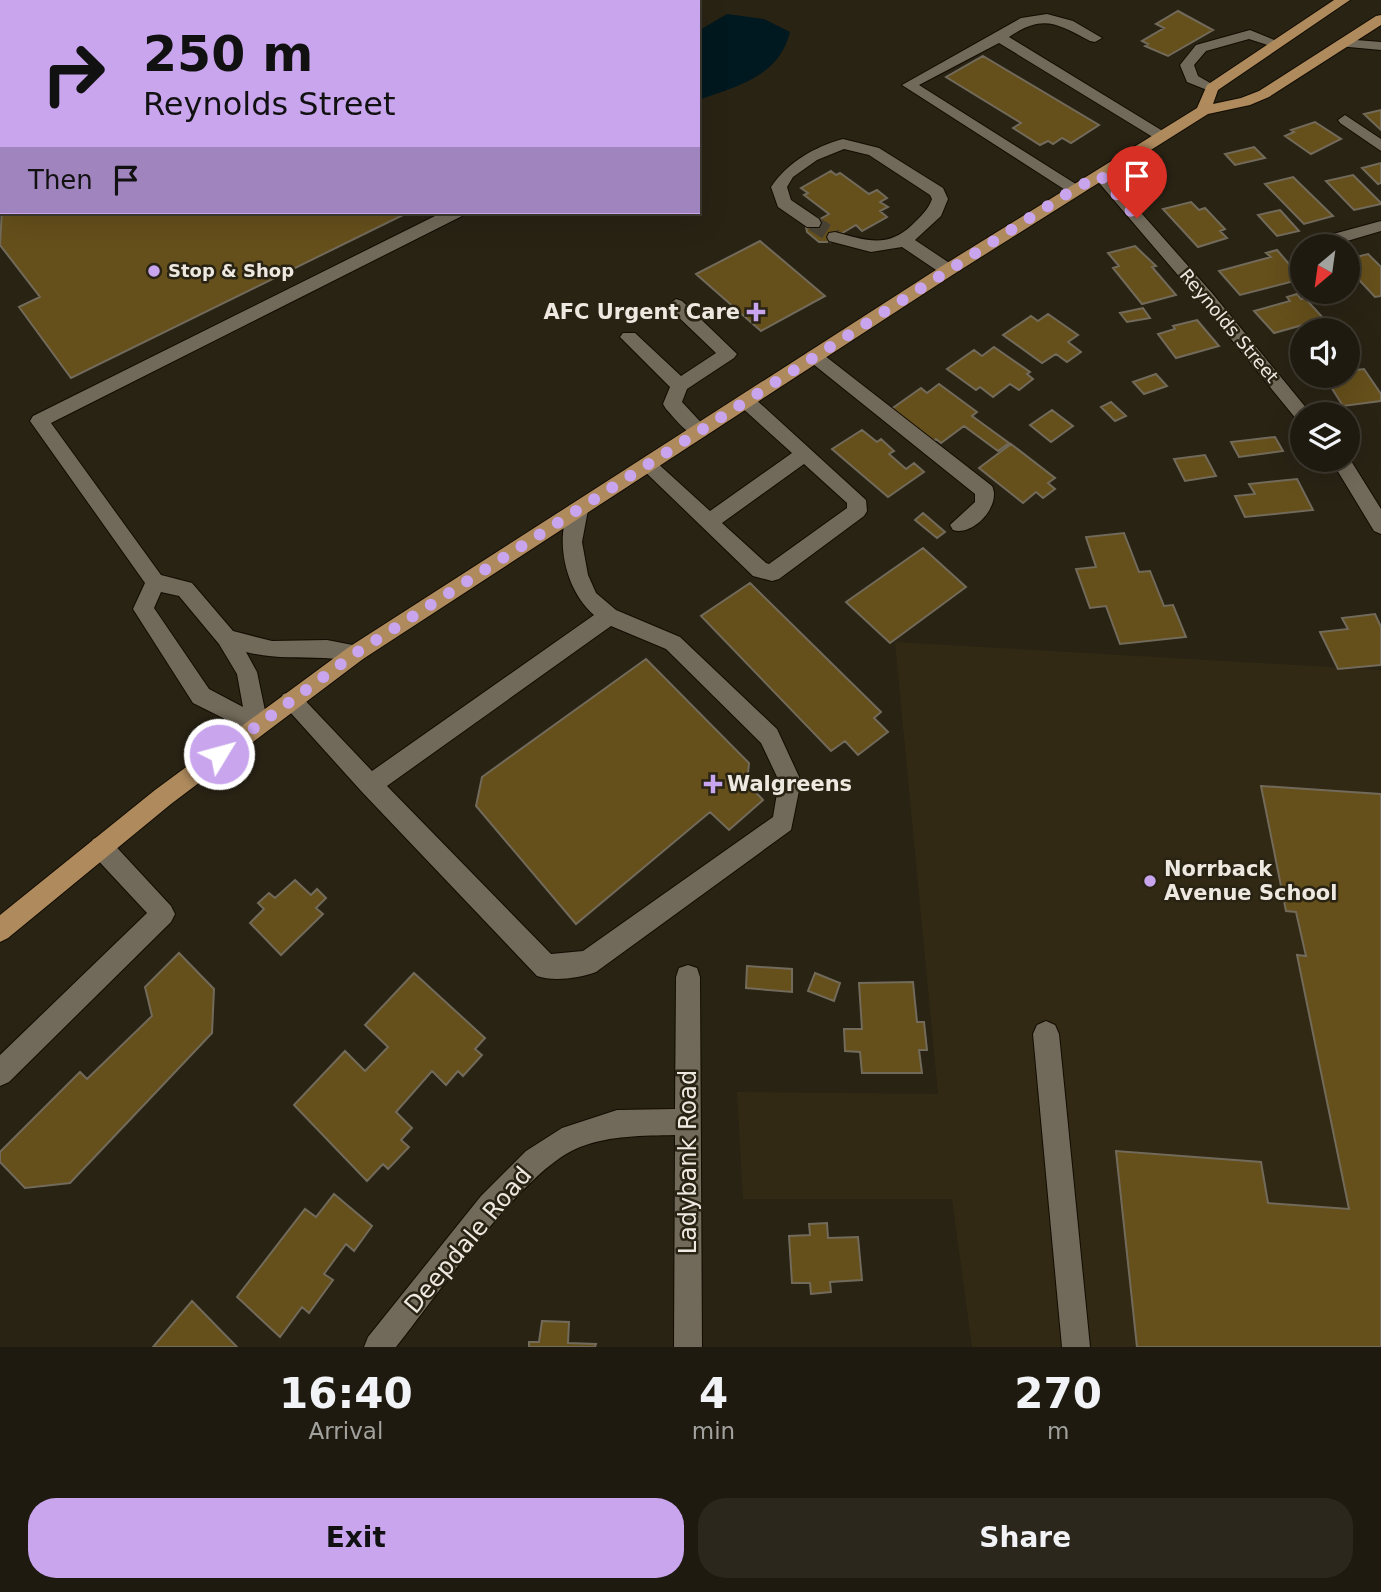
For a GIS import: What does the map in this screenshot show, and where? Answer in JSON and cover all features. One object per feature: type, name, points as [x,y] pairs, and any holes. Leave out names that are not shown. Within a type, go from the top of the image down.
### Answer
[{"type":"main road","points":[[1203,110],[1212,88],[1343,0]]},
{"type":"main road","points":[[0,930],[257,725],[356,653],[1073,190],[1203,110],[1245,102],[1264,94],[1381,19]]},
{"type":"street","points":[[1073,190],[909,85],[999,37],[1023,21],[1052,16],[1095,38]]},
{"type":"street","points":[[1212,88],[1192,79],[1186,65],[1201,48],[1250,34],[1276,44]]},
{"type":"street","points":[[999,37],[1161,136]]},
{"type":"street","points":[[1343,43],[1381,46]]},
{"type":"street","points":[[1345,120],[1381,146]]},
{"type":"street","points":[[813,223],[784,203],[779,187],[788,174],[812,157],[843,144],[874,151],[937,192],[940,199],[935,212],[905,241],[871,247],[835,237]]},
{"type":"street","name":"Reynolds Street","points":[[1100,175],[1292,402]]},
{"type":"street","points":[[257,725],[247,671],[226,638],[185,589],[155,582],[38,421],[452,214]]},
{"type":"street","points":[[1353,234],[1381,226]]},
{"type":"street","points":[[905,241],[948,270]]},
{"type":"street","points":[[676,304],[727,354],[680,385],[672,404],[700,430]]},
{"type":"street","points":[[629,337],[680,385]]},
{"type":"street","points":[[814,356],[985,491],[984,505],[960,524]]},
{"type":"street","points":[[647,465],[760,570],[772,573],[857,511],[856,500],[746,401]]},
{"type":"street","points":[[709,522],[805,454]]},
{"type":"street","points":[[1350,472],[1381,526]]},
{"type":"street","points":[[291,701],[546,967],[587,963],[783,823],[790,781],[769,736],[673,642],[609,616],[588,598],[578,575],[572,542],[578,510]]},
{"type":"street","points":[[155,582],[143,609],[201,696],[257,725]]},
{"type":"street","points":[[370,785],[609,616]]},
{"type":"street","points":[[226,638],[272,650],[327,649],[356,653]]},
{"type":"street","points":[[0,1073],[163,914],[102,847]]},
{"type":"street","name":"Ladybank Road","points":[[688,977],[688,1347]]},
{"type":"street","points":[[1046,1034],[1076,1347]]},
{"type":"street","name":"Deepdale Road","points":[[378,1347],[491,1206],[535,1160],[571,1137],[617,1123],[688,1122]]},
{"type":"shaded area","name":"Norrback Avenue School","points":[[895,642],[1381,670],[1381,1347],[972,1347],[952,1199],[743,1199],[737,1092],[938,1094]]},
{"type":"water","points":[[727,14],[764,19],[790,32],[776,60],[766,70],[741,84],[700,99],[700,30]]},
{"type":"building","points":[[1178,11],[1213,30],[1168,56],[1145,46],[1148,44],[1142,41],[1164,28],[1156,24]]},
{"type":"building","points":[[983,56],[1099,125],[1071,143],[1062,138],[1053,144],[1048,141],[1040,145],[1013,128],[1021,123],[946,77]]},
{"type":"building","points":[[1381,110],[1381,130],[1364,114]]},
{"type":"building","points":[[1315,122],[1341,139],[1311,154],[1285,136],[1294,132],[1291,130]]},
{"type":"building","points":[[1254,147],[1265,158],[1235,165],[1225,154]]},
{"type":"building","points":[[1381,163],[1381,183],[1378,184],[1362,168]]},
{"type":"building","points":[[831,171],[836,175],[840,173],[869,194],[877,190],[887,198],[880,202],[888,207],[880,211],[887,217],[862,231],[856,225],[827,242],[819,242],[807,232],[806,227],[829,214],[804,195],[808,193],[801,188]]},
{"type":"building","points":[[1353,175],[1381,204],[1354,210],[1326,181]]},
{"type":"building","points":[[1293,177],[1333,216],[1304,224],[1265,184]]},
{"type":"building","points":[[1191,202],[1199,210],[1205,208],[1225,229],[1220,231],[1227,238],[1198,247],[1163,209]]},
{"type":"building","points":[[1280,210],[1299,231],[1277,236],[1258,215]]},
{"type":"building","name":"Stop & Shop","points":[[2,214],[405,214],[71,378],[19,307],[40,297],[0,245]]},
{"type":"building","points":[[760,241],[825,296],[761,331],[696,274]]},
{"type":"building","points":[[1135,246],[1156,266],[1152,267],[1176,295],[1142,304],[1113,268],[1119,266],[1108,253]]},
{"type":"building","points":[[1277,250],[1290,265],[1290,282],[1240,295],[1219,271],[1271,257],[1266,253]]},
{"type":"building","points":[[1368,254],[1381,267],[1381,296],[1375,297],[1360,281],[1360,256]]},
{"type":"building","points":[[1290,301],[1290,304],[1310,304],[1323,318],[1290,318],[1290,329],[1274,333],[1254,311]]},
{"type":"building","points":[[1143,308],[1150,318],[1127,322],[1120,313]]},
{"type":"building","points":[[1048,314],[1078,335],[1068,342],[1081,352],[1067,362],[1056,354],[1042,363],[1003,335],[1031,316],[1038,321]]},
{"type":"building","points":[[1197,320],[1219,346],[1176,358],[1158,334],[1175,329],[1173,326]]},
{"type":"building","points":[[994,347],[1030,372],[1027,374],[1033,379],[1019,390],[1010,384],[993,397],[980,387],[976,390],[947,369],[974,350],[982,356]]},
{"type":"building","points":[[1364,369],[1381,394],[1381,401],[1360,404],[1340,402],[1332,388],[1360,388],[1360,370]]},
{"type":"building","points":[[1156,374],[1167,386],[1144,394],[1133,382]]},
{"type":"building","points":[[939,384],[977,412],[972,416],[1009,443],[998,451],[964,426],[941,443],[936,439],[932,442],[890,410],[921,388],[927,393]]},
{"type":"building","points":[[1111,402],[1126,416],[1115,421],[1101,407]]},
{"type":"building","points":[[1052,410],[1073,426],[1051,442],[1030,425]]},
{"type":"building","points":[[862,430],[877,442],[881,439],[894,451],[889,454],[906,469],[914,463],[924,472],[888,497],[832,449]]},
{"type":"building","points":[[1275,437],[1283,451],[1239,457],[1231,442]]},
{"type":"building","points":[[1011,444],[1055,478],[1048,483],[1055,489],[1043,498],[1036,492],[1023,503],[979,468]]},
{"type":"building","points":[[1205,455],[1216,476],[1185,481],[1174,459]]},
{"type":"building","points":[[1297,479],[1313,510],[1245,517],[1235,496],[1255,494],[1249,484]]},
{"type":"building","points":[[923,513],[945,532],[937,538],[915,520]]},
{"type":"building","points":[[1124,533],[1139,572],[1150,571],[1164,606],[1173,605],[1186,637],[1120,644],[1106,606],[1090,608],[1076,569],[1096,567],[1086,537]]},
{"type":"building","points":[[923,548],[966,587],[890,643],[846,602]]},
{"type":"building","points":[[750,583],[881,712],[874,718],[888,732],[858,755],[845,741],[831,751],[701,616]]},
{"type":"building","points":[[1375,614],[1381,627],[1381,665],[1338,669],[1320,632],[1348,629],[1342,618]]},
{"type":"building","name":"Walgreens","points":[[646,659],[749,763],[747,783],[763,800],[729,830],[710,812],[576,924],[476,806],[482,777]]},
{"type":"building","points":[[1261,786],[1381,794],[1381,1347],[1137,1347],[1116,1151],[1261,1162],[1268,1203],[1349,1209],[1297,955],[1306,956],[1296,912],[1286,911]]},
{"type":"building","points":[[295,880],[311,895],[317,889],[326,898],[316,908],[323,914],[281,955],[250,923],[264,909],[258,903],[269,893],[275,898]]},
{"type":"building","points":[[179,953],[214,989],[212,1033],[70,1183],[25,1188],[0,1162],[0,1152],[80,1072],[87,1079],[152,1016],[145,987]]},
{"type":"building","points":[[747,966],[792,969],[792,992],[746,988]]},
{"type":"building","points":[[414,973],[485,1038],[475,1049],[482,1055],[463,1076],[458,1071],[446,1085],[432,1071],[396,1112],[412,1128],[401,1140],[409,1147],[388,1169],[383,1164],[367,1181],[294,1105],[345,1051],[365,1071],[388,1047],[365,1025]]},
{"type":"building","points":[[815,973],[840,983],[834,1001],[808,991]]},
{"type":"building","points":[[913,982],[917,1022],[924,1022],[927,1050],[919,1050],[922,1073],[862,1073],[860,1052],[845,1051],[844,1029],[862,1029],[859,983]]},
{"type":"building","points":[[334,1194],[372,1226],[354,1251],[346,1244],[324,1274],[333,1280],[309,1313],[302,1307],[280,1337],[237,1297],[305,1209],[316,1217]]},
{"type":"building","points":[[827,1223],[828,1238],[858,1237],[862,1280],[830,1282],[831,1292],[811,1294],[810,1283],[792,1283],[789,1236],[810,1235],[809,1224]]},
{"type":"building","points":[[192,1301],[237,1347],[153,1347]]},
{"type":"building","points":[[542,1321],[569,1322],[568,1343],[596,1344],[595,1347],[529,1347],[529,1342],[539,1342]]},
{"type":"tunnel","points":[[813,223],[835,237]]},
{"type":"place","name":"Stop & Shop","points":[[154,271]]},
{"type":"place","name":"AFC Urgent Care","points":[[756,312]]},
{"type":"place","name":"Walgreens","points":[[713,784]]},
{"type":"place","name":"Norrback Avenue School","points":[[1150,881]]},
{"type":"route","points":[[219,754],[356,653],[1073,190],[1100,175],[1137,218]]}]
